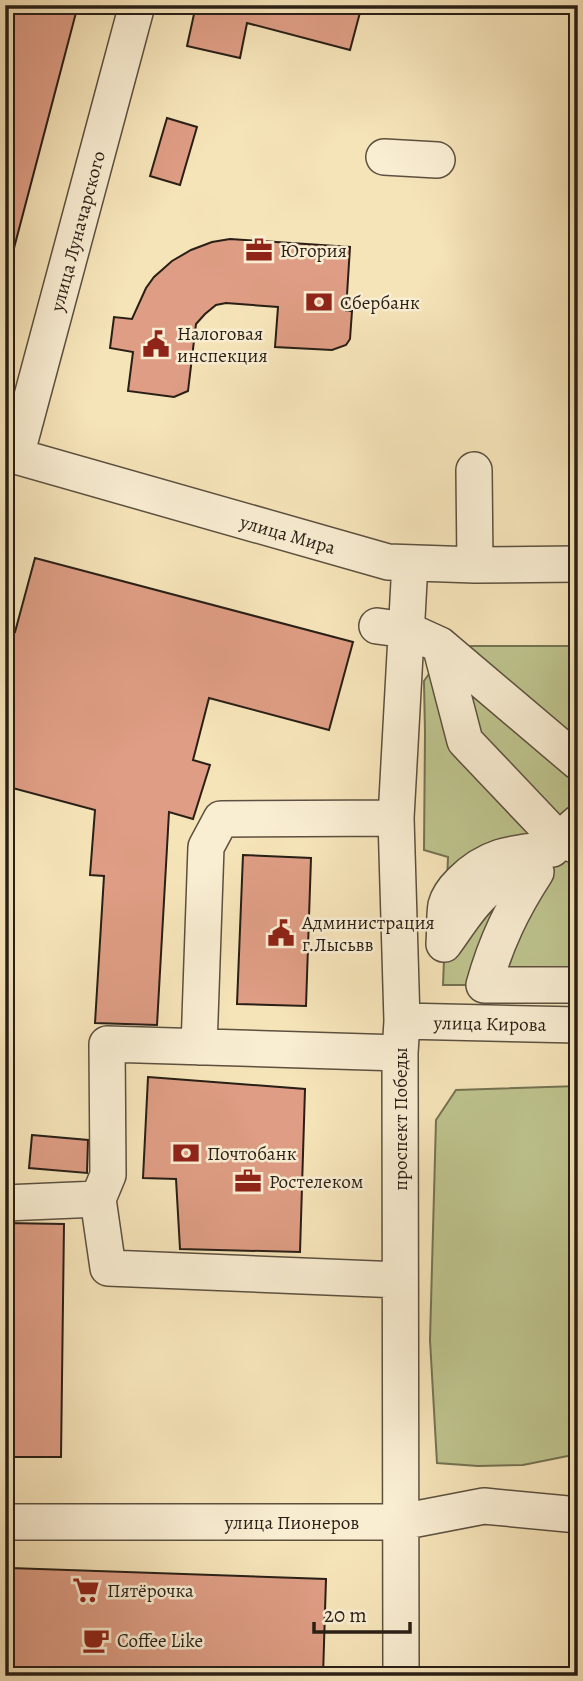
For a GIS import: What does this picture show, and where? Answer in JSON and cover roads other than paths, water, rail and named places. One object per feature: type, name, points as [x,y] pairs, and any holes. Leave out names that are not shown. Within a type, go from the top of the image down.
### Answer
[{"type":"street","name":"улица Луначарского","points":[[11,455],[137,5]]},
{"type":"street","points":[[384,157],[438,160]]},
{"type":"street","name":"улица Мира","points":[[11,455],[388,562],[578,564]]},
{"type":"street","points":[[474,470],[475,565]]},
{"type":"street","name":"проспект Победы","points":[[401,1676],[401,1037],[392,628],[410,563]]},
{"type":"street","points":[[392,628],[440,645],[578,762]]},
{"type":"street","points":[[440,645],[465,741],[571,836],[552,849],[515,853],[497,858],[473,870],[446,903],[444,944],[465,915],[491,887],[518,874],[536,872],[503,928],[484,985],[578,985]]},
{"type":"street","points":[[199,1048],[206,847],[221,819],[396,818]]},
{"type":"street","name":"улица Кирова","points":[[97,1199],[108,1175],[107,1044],[199,1048],[578,1025]]},
{"type":"street","points":[[5,1203],[97,1199],[108,1268],[400,1280]]},
{"type":"street","name":"улица Пионеров","points":[[5,1522],[401,1522],[484,1506],[578,1515]]},
{"type":"place","name":"Югория","points":[[259,250]]},
{"type":"place","name":"Сбербанк","points":[[319,302]]},
{"type":"place","name":"Налоговая инспекция","points":[[156,344]]},
{"type":"place","name":"Администрация г.Лысьвв","points":[[281,933]]},
{"type":"place","name":"Почтобанк","points":[[186,1153]]},
{"type":"place","name":"Ростелеком","points":[[248,1181]]},
{"type":"place","name":"Пятёрочка","points":[[86,1590]]},
{"type":"place","name":"Coffee Like","points":[[96,1640]]}]
